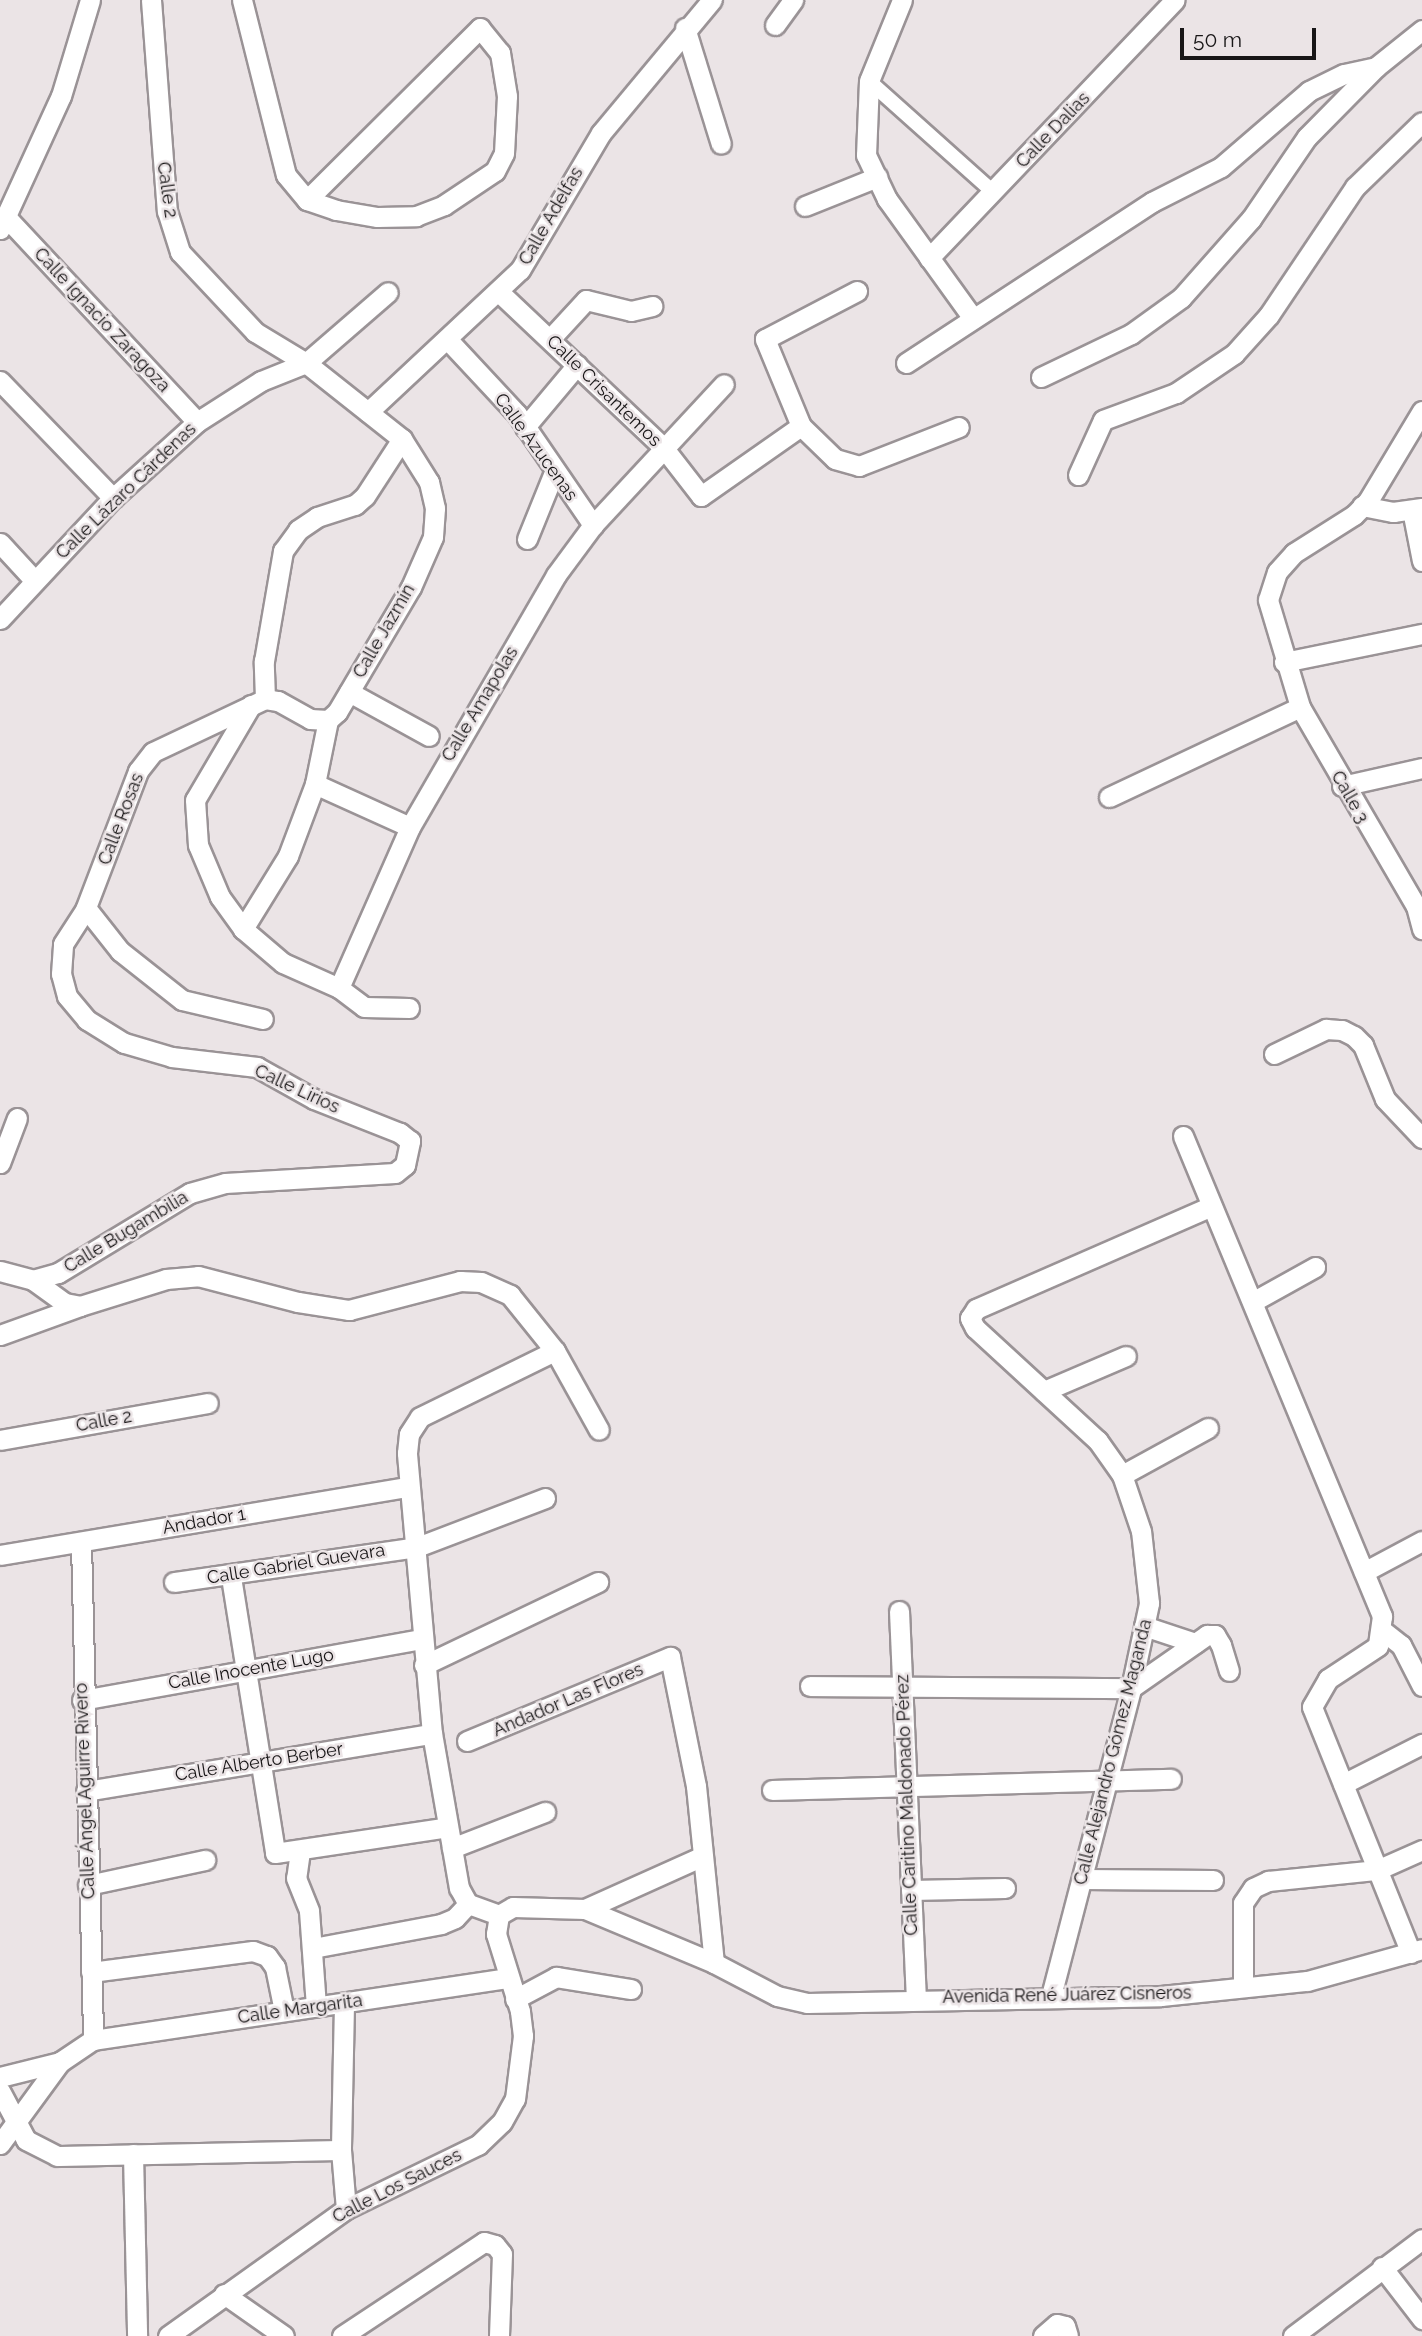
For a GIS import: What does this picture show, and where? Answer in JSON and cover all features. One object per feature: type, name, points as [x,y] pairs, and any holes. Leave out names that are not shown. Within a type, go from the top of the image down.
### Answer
[{"type":"street","points":[[3,224],[61,96],[90,0]]},
{"type":"street","name":"Calle 2","points":[[151,0],[167,211],[180,252],[255,332],[306,363]]},
{"type":"street","points":[[242,0],[286,175],[307,200],[377,217],[416,216],[444,205],[495,171],[504,153],[507,96],[500,53],[480,28],[307,200]]},
{"type":"street","name":"Calle Adelfas","points":[[368,412],[500,293],[554,218],[593,144],[685,29],[712,0]]},
{"type":"street","points":[[775,25],[793,0]]},
{"type":"street","points":[[902,0],[869,81],[866,155],[929,258],[972,317]]},
{"type":"street","name":"Calle Dalias","points":[[929,258],[1175,0]]},
{"type":"street","points":[[685,29],[722,144]]},
{"type":"street","points":[[1041,377],[1130,334],[1189,291],[1251,219],[1307,137],[1376,67],[1422,30]]},
{"type":"street","points":[[906,363],[972,317],[1152,202],[1220,167],[1309,91],[1344,74],[1376,67]]},
{"type":"street","points":[[869,81],[993,192]]},
{"type":"street","points":[[1078,475],[1103,420],[1176,393],[1234,354],[1269,315],[1355,187],[1422,122]]},
{"type":"street","points":[[805,206],[877,177]]},
{"type":"street","name":"Calle Ignacio Zaragoza","points":[[3,224],[197,422]]},
{"type":"street","points":[[857,291],[765,339],[801,426],[835,459],[859,466],[959,427]]},
{"type":"street","name":"Calle Lázaro Cárdenas","points":[[0,619],[114,498],[197,422],[261,381],[306,363],[388,292]]},
{"type":"street","name":"Calle Crisantemos","points":[[500,293],[663,447],[701,496],[801,426]]},
{"type":"street","points":[[550,339],[586,300],[631,310],[652,306]]},
{"type":"street","name":"Calle Azucenas","points":[[448,340],[525,426],[593,526]]},
{"type":"street","name":"Calle Jazmín","points":[[243,929],[288,856],[315,784],[328,720],[349,692],[411,587],[433,537],[435,508],[429,482],[402,439],[306,363]]},
{"type":"street","points":[[525,426],[577,365]]},
{"type":"street","points":[[0,381],[114,498]]},
{"type":"street","points":[[663,447],[724,384]]},
{"type":"street","points":[[1422,411],[1362,506],[1380,512],[1417,509],[1422,561]]},
{"type":"street","points":[[402,439],[355,505],[317,517],[298,530],[283,551],[258,702],[195,800],[193,815],[198,845],[220,897],[243,929],[283,963],[339,988],[364,1007],[410,1008]]},
{"type":"street","name":"Calle Amapolas","points":[[339,988],[410,827],[556,575],[593,526],[663,447]]},
{"type":"street","points":[[527,539],[555,470]]},
{"type":"street","name":"Calle 3","points":[[1362,506],[1294,553],[1277,572],[1268,600],[1284,663],[1300,707],[1342,786],[1419,906],[1422,929]]},
{"type":"street","points":[[0,543],[34,580]]},
{"type":"street","points":[[1284,663],[1422,634]]},
{"type":"street","points":[[349,692],[429,736]]},
{"type":"street","points":[[258,702],[278,701],[310,719],[328,720]]},
{"type":"street","name":"Calle Rosas","points":[[124,1043],[87,1020],[67,996],[61,974],[63,944],[86,908],[127,794],[153,752],[258,702]]},
{"type":"street","points":[[1109,797],[1300,707]]},
{"type":"street","points":[[1342,786],[1422,768]]},
{"type":"street","points":[[315,784],[410,827]]},
{"type":"street","points":[[86,908],[120,951],[182,1000],[263,1019]]},
{"type":"street","points":[[1273,1054],[1326,1029],[1342,1030],[1354,1036],[1363,1045],[1385,1099],[1422,1138]]},
{"type":"street","name":"Calle Lirios","points":[[124,1043],[172,1057],[257,1067],[314,1099],[400,1133],[410,1141],[411,1155]]},
{"type":"street","points":[[0,1163],[18,1118]]},
{"type":"street","points":[[1182,1136],[1254,1301],[1382,1616],[1383,1631],[1378,1646],[1320,1688],[1312,1707],[1377,1870],[1416,1951]]},
{"type":"street","name":"Calle Bugambilia","points":[[33,1280],[58,1273],[191,1193],[225,1183],[395,1173],[411,1155]]},
{"type":"street","name":"Calle Alejandro Gómez Maganda","points":[[1051,1996],[1131,1688],[1149,1603],[1141,1531],[1122,1475],[1098,1441],[975,1328],[970,1318],[976,1309],[1212,1206]]},
{"type":"street","points":[[1254,1301],[1315,1267]]},
{"type":"street","points":[[0,1272],[33,1280],[65,1303],[80,1306]]},
{"type":"street","points":[[0,1335],[166,1279],[198,1276],[298,1302],[349,1310],[460,1281],[496,1287],[510,1295],[555,1351],[599,1430]]},
{"type":"street","points":[[555,1351],[419,1417],[409,1434],[408,1487],[417,1547],[421,1639],[432,1734],[459,1888],[468,1904],[499,1915],[513,1907],[585,1909],[714,1963],[703,1856],[585,1909]]},
{"type":"street","points":[[1044,1391],[1126,1356]]},
{"type":"street","name":"Calle 2","points":[[0,1440],[208,1403]]},
{"type":"street","points":[[1122,1475],[1208,1428]]},
{"type":"street","name":"Andador 1","points":[[0,1555],[408,1487]]},
{"type":"street","name":"Calle Gabriel Guevara","points":[[174,1582],[231,1577],[417,1547],[545,1498]]},
{"type":"street","points":[[1364,1572],[1422,1541]]},
{"type":"street","name":"Calle Ángel Aguirre Rivero","points":[[80,1542],[82,1700],[93,2040]]},
{"type":"street","points":[[231,1577],[275,1853],[448,1828]]},
{"type":"street","points":[[424,1665],[598,1581]]},
{"type":"street","name":"Calle Caritino Maldonado Pérez","points":[[899,1611],[916,1999]]},
{"type":"street","points":[[1144,1626],[1195,1643]]},
{"type":"street","points":[[1383,1631],[1401,1646],[1422,1686]]},
{"type":"street","points":[[810,1686],[1131,1688],[1207,1634],[1214,1636],[1229,1671]]},
{"type":"street","name":"Calle Inocente Lugo","points":[[82,1700],[421,1639]]},
{"type":"street","points":[[1401,1646],[1422,1644]]},
{"type":"street","name":"Andador Las Flores","points":[[467,1741],[670,1657],[696,1786],[703,1856]]},
{"type":"street","name":"Calle Alberto Berber","points":[[86,1791],[432,1734]]},
{"type":"street","points":[[1343,1784],[1422,1744]]},
{"type":"street","points":[[772,1790],[906,1784],[1171,1779]]},
{"type":"street","points":[[452,1848],[545,1812]]},
{"type":"street","points":[[1243,1987],[1243,1903],[1252,1888],[1268,1881],[1377,1870],[1422,1850]]},
{"type":"street","points":[[300,1851],[296,1878],[309,1911],[316,2007]]},
{"type":"street","points":[[88,1885],[205,1860]]},
{"type":"street","points":[[1082,1879],[1213,1880]]},
{"type":"street","points":[[911,1890],[1005,1888]]},
{"type":"street","points":[[313,1948],[441,1924],[456,1918],[468,1904]]},
{"type":"street","name":"Calle Los Sauces","points":[[168,2336],[346,2209],[478,2145],[502,2122],[515,2099],[523,2036],[496,1934],[499,1915]]},
{"type":"street","points":[[91,1972],[253,1951],[267,1956],[275,1967],[284,2011]]},
{"type":"street","name":"Avenida René Juárez Cisneros","points":[[714,1963],[792,2002],[1161,1996],[1307,1980],[1416,1951]]},
{"type":"street","name":"Calle Margarita","points":[[93,2040],[507,1978]]},
{"type":"street","points":[[515,1999],[556,1978],[631,1989]]},
{"type":"street","points":[[344,2004],[341,2150],[346,2209]]},
{"type":"street","points":[[0,2077],[60,2062],[93,2040]]},
{"type":"street","points":[[0,2144],[60,2062]]},
{"type":"street","points":[[0,2091],[19,2121],[26,2140],[40,2151],[57,2156],[341,2150]]},
{"type":"street","points":[[133,2154],[137,2336]]},
{"type":"street","points":[[1293,2336],[1422,2239]]},
{"type":"street","points":[[342,2336],[484,2242],[495,2245],[502,2254],[499,2336]]},
{"type":"street","points":[[1382,2267],[1422,2319]]},
{"type":"street","points":[[224,2294],[284,2336]]},
{"type":"street","points":[[1043,2336],[1057,2324],[1065,2326],[1068,2336]]}]
